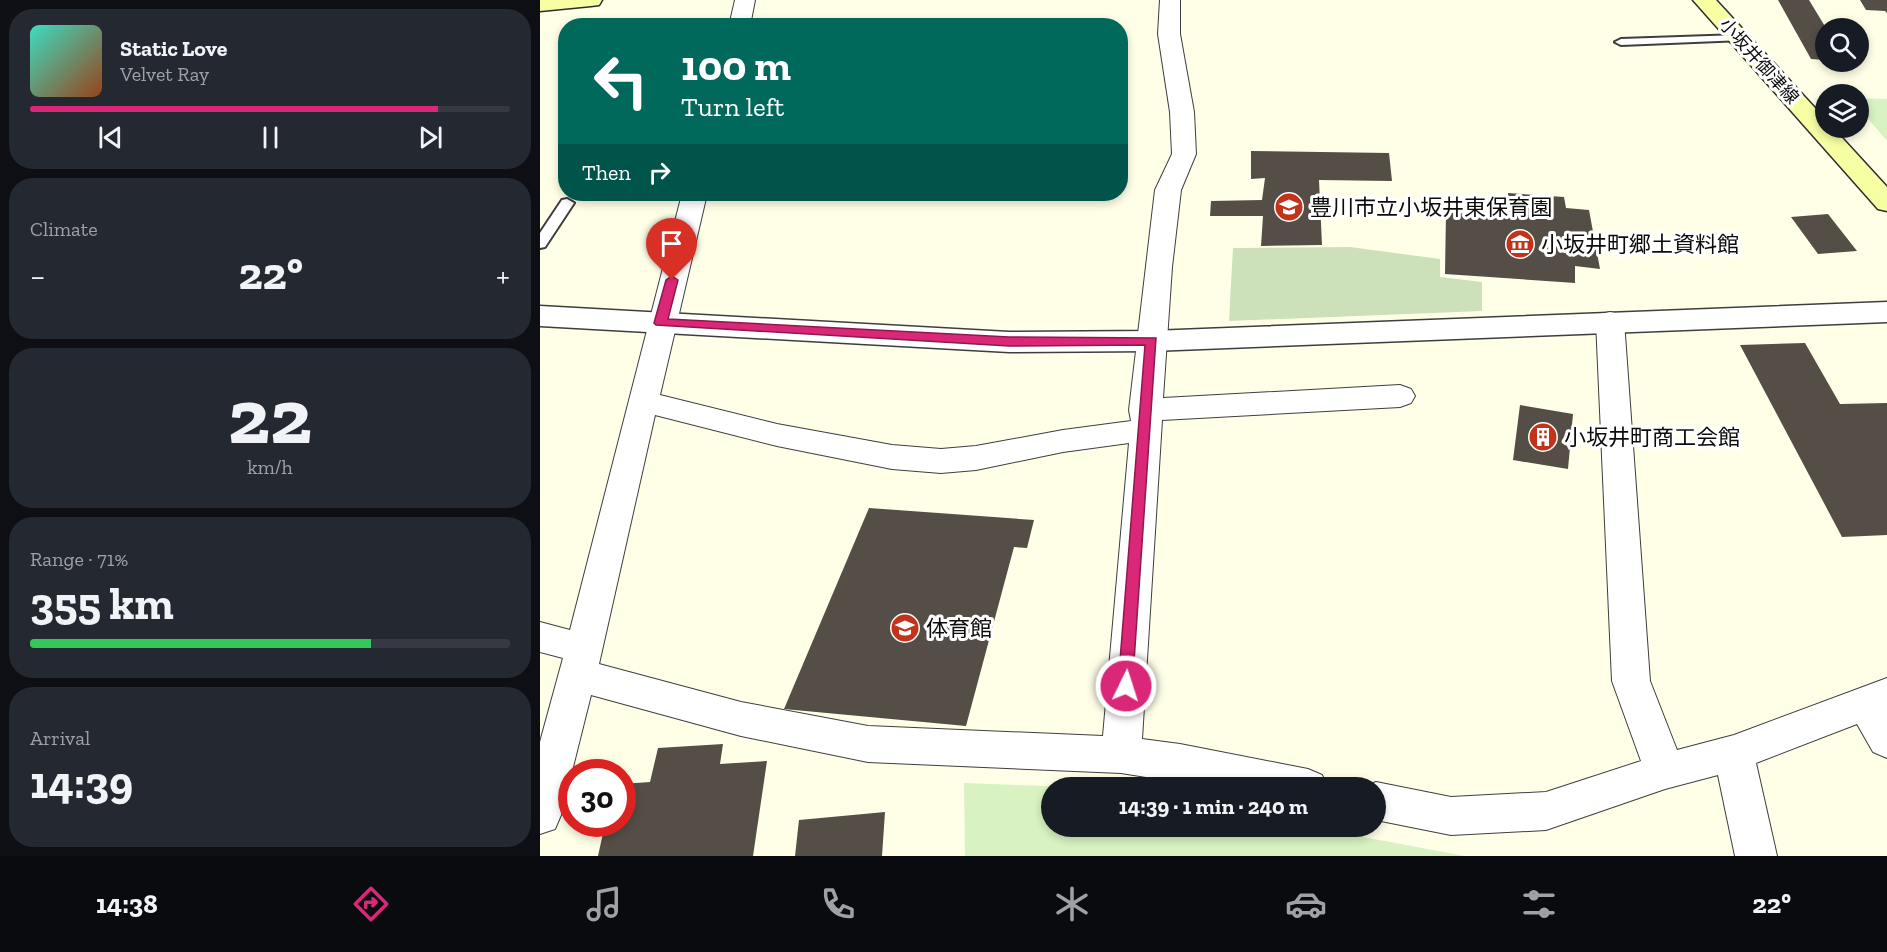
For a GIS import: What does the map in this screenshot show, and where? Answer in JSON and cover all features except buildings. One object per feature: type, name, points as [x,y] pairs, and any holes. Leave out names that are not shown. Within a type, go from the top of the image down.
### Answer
[{"type":"main road","points":[[542,8],[591,0]]},
{"type":"main road","name":"小坂井御津線","points":[[1704,0],[1887,203]]},
{"type":"street","points":[[741,18],[745,0]]},
{"type":"street","points":[[1121,755],[1152,340],[1168,190],[1184,154],[1182,112],[1169,34],[1170,0]]},
{"type":"street","points":[[540,815],[582,662],[661,323],[692,201]]},
{"type":"street","points":[[540,316],[1009,342],[1152,340],[1887,312]]},
{"type":"street","points":[[1610,321],[1631,681],[1665,771]]},
{"type":"street","points":[[643,401],[777,435],[892,458],[941,461],[976,458],[1063,441],[1145,420],[1400,396]]},
{"type":"street","points":[[540,638],[582,662],[741,719],[868,744],[1121,755],[1180,762],[1254,777]]},
{"type":"street","points":[[1386,803],[1451,816],[1546,811],[1665,771],[1734,753],[1876,699],[1887,740]]},
{"type":"street","points":[[1734,753],[1756,856]]},
{"type":"lane","points":[[1621,42],[1739,38]]},
{"type":"lane","points":[[540,244],[567,203]]},
{"type":"green space","points":[[1869,98],[1887,99],[1887,141],[1869,120]]},
{"type":"green space","points":[[1350,247],[1440,259],[1440,277],[1482,282],[1482,311],[1229,321],[1233,248]]},
{"type":"green space","points":[[964,783],[1041,786],[1041,837],[1363,837],[1465,856],[965,856]]},
{"type":"place","name":"豊川市立小坂井東保育園","points":[[1289,207]]},
{"type":"place","name":"小坂井町郷土資料館","points":[[1520,244]]},
{"type":"place","name":"小坂井町商工会館","points":[[1543,437]]},
{"type":"place","name":"体育館","points":[[905,628]]},
{"type":"route","points":[[672,280],[661,323],[1009,342],[1152,340],[1126,686]]}]
